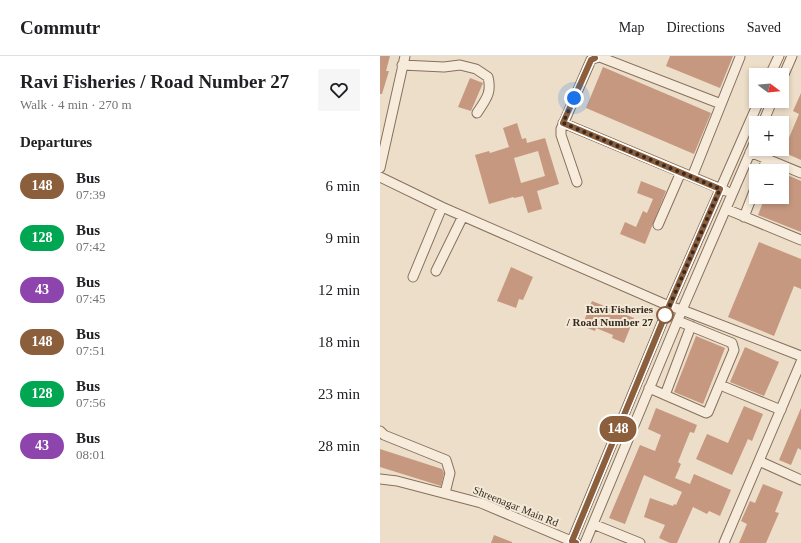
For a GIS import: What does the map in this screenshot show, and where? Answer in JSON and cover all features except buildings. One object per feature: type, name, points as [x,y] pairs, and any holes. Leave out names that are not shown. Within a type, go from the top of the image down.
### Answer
[{"type":"street","points":[[692,177],[740,56]]},
{"type":"street","points":[[773,68],[779,56]]},
{"type":"street","points":[[787,68],[792,56]]},
{"type":"street","points":[[578,182],[561,135],[563,123],[591,60],[600,57],[721,104]]},
{"type":"street","points":[[380,168],[381,158],[404,61],[444,67],[460,65],[476,69],[488,77],[490,87],[486,99],[477,113]]},
{"type":"street","points":[[573,542],[669,306],[756,108]]},
{"type":"street","points":[[563,123],[732,194]]},
{"type":"street","points":[[585,543],[649,388],[749,154]]},
{"type":"street","points":[[760,156],[801,173]]},
{"type":"street","points":[[765,164],[767,159]]},
{"type":"street","points":[[658,226],[682,172]]},
{"type":"street","points":[[380,177],[442,207],[669,306],[801,356]]},
{"type":"street","points":[[744,217],[749,204]]},
{"type":"street","points":[[413,277],[442,207]]},
{"type":"street","points":[[726,209],[801,240]]},
{"type":"street","points":[[436,271],[463,216]]},
{"type":"street","points":[[649,388],[706,413],[708,412],[734,350],[732,343],[678,321]]},
{"type":"street","points":[[665,395],[692,326]]},
{"type":"street","points":[[724,543],[801,362]]},
{"type":"street","points":[[725,387],[781,410]]},
{"type":"street","points":[[380,431],[384,435],[446,460],[450,472],[445,493]]},
{"type":"street","points":[[759,461],[801,480]]},
{"type":"street","name":"Shreenagar Main Rd","points":[[380,479],[397,481],[481,503],[573,542]]},
{"type":"street","points":[[593,524],[640,543]]},
{"type":"bus line","name":"148","points":[[576,543],[572,541],[669,306],[720,189],[563,123],[591,60],[595,58]]},
{"type":"place","name":"Ravi Fisheries / Road Number 27","points":[[665,315]]},
{"type":"route","points":[[574,98],[563,123],[720,189],[663,321],[665,315]]}]
